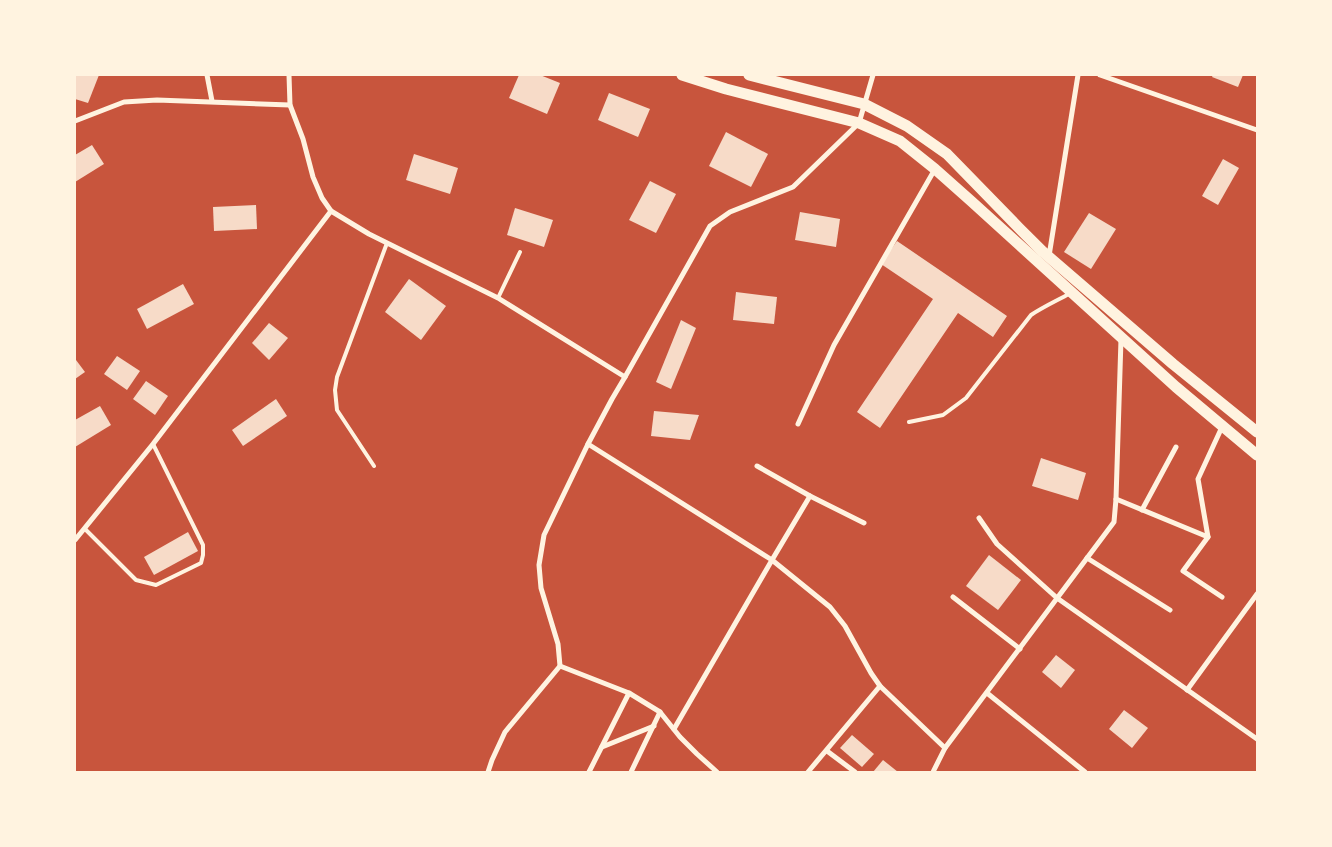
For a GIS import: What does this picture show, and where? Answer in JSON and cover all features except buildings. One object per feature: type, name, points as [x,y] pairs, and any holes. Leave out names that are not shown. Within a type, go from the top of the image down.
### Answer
[{"type":"main road","points":[[682,75],[726,89],[859,123],[900,141],[935,169],[1009,236],[1045,257],[1083,286],[1192,380],[1257,432]]},
{"type":"main road","points":[[749,75],[864,104],[907,126],[947,154],[1045,257],[1072,292],[1176,387],[1257,455]]},
{"type":"street","points":[[207,75],[212,101]]},
{"type":"street","points":[[289,75],[290,104],[303,139],[313,177],[322,198],[331,211],[384,242],[498,298],[625,377]]},
{"type":"street","points":[[488,772],[505,732],[560,666],[558,644],[541,588],[539,565],[544,535],[612,399],[710,226],[730,212],[793,187],[859,123],[873,75]]},
{"type":"street","points":[[1045,257],[1078,75]]},
{"type":"street","points":[[1100,75],[1257,130]]},
{"type":"street","points":[[75,121],[124,102],[157,100],[290,104]]},
{"type":"street","points":[[798,424],[834,345],[935,169]]},
{"type":"street","points":[[75,540],[153,444],[331,211]]},
{"type":"street","points":[[933,772],[945,748],[1114,522],[1121,338],[1127,324]]},
{"type":"street","points":[[1222,426],[1198,479],[1208,537],[1183,571],[1222,597]]},
{"type":"street","points":[[588,444],[772,560],[830,606],[845,626],[880,686],[945,748]]},
{"type":"street","points":[[1142,510],[1176,447]]},
{"type":"street","points":[[757,466],[810,496],[864,523]]},
{"type":"street","points":[[674,729],[810,496]]},
{"type":"street","points":[[1116,499],[1208,537]]},
{"type":"street","points":[[979,518],[997,544],[1057,598],[1257,738]]},
{"type":"street","points":[[1087,558],[1170,610]]},
{"type":"street","points":[[1187,690],[1257,594]]},
{"type":"street","points":[[953,597],[1020,649]]},
{"type":"street","points":[[560,666],[629,693],[660,712],[696,754],[717,772]]},
{"type":"street","points":[[808,772],[880,686]]},
{"type":"street","points":[[589,772],[629,693]]},
{"type":"street","points":[[987,693],[1086,772]]},
{"type":"street","points":[[631,772],[660,712]]},
{"type":"street","points":[[602,747],[654,726]]},
{"type":"street","points":[[826,751],[855,772]]},
{"type":"lane","points":[[374,466],[337,410],[335,390],[337,377],[384,242]]},
{"type":"lane","points":[[498,298],[520,252]]},
{"type":"lane","points":[[909,422],[943,415],[966,398],[1031,315],[1083,286]]},
{"type":"lane","points":[[85,529],[136,580],[145,583],[156,585],[201,563],[203,545],[153,444]]}]
